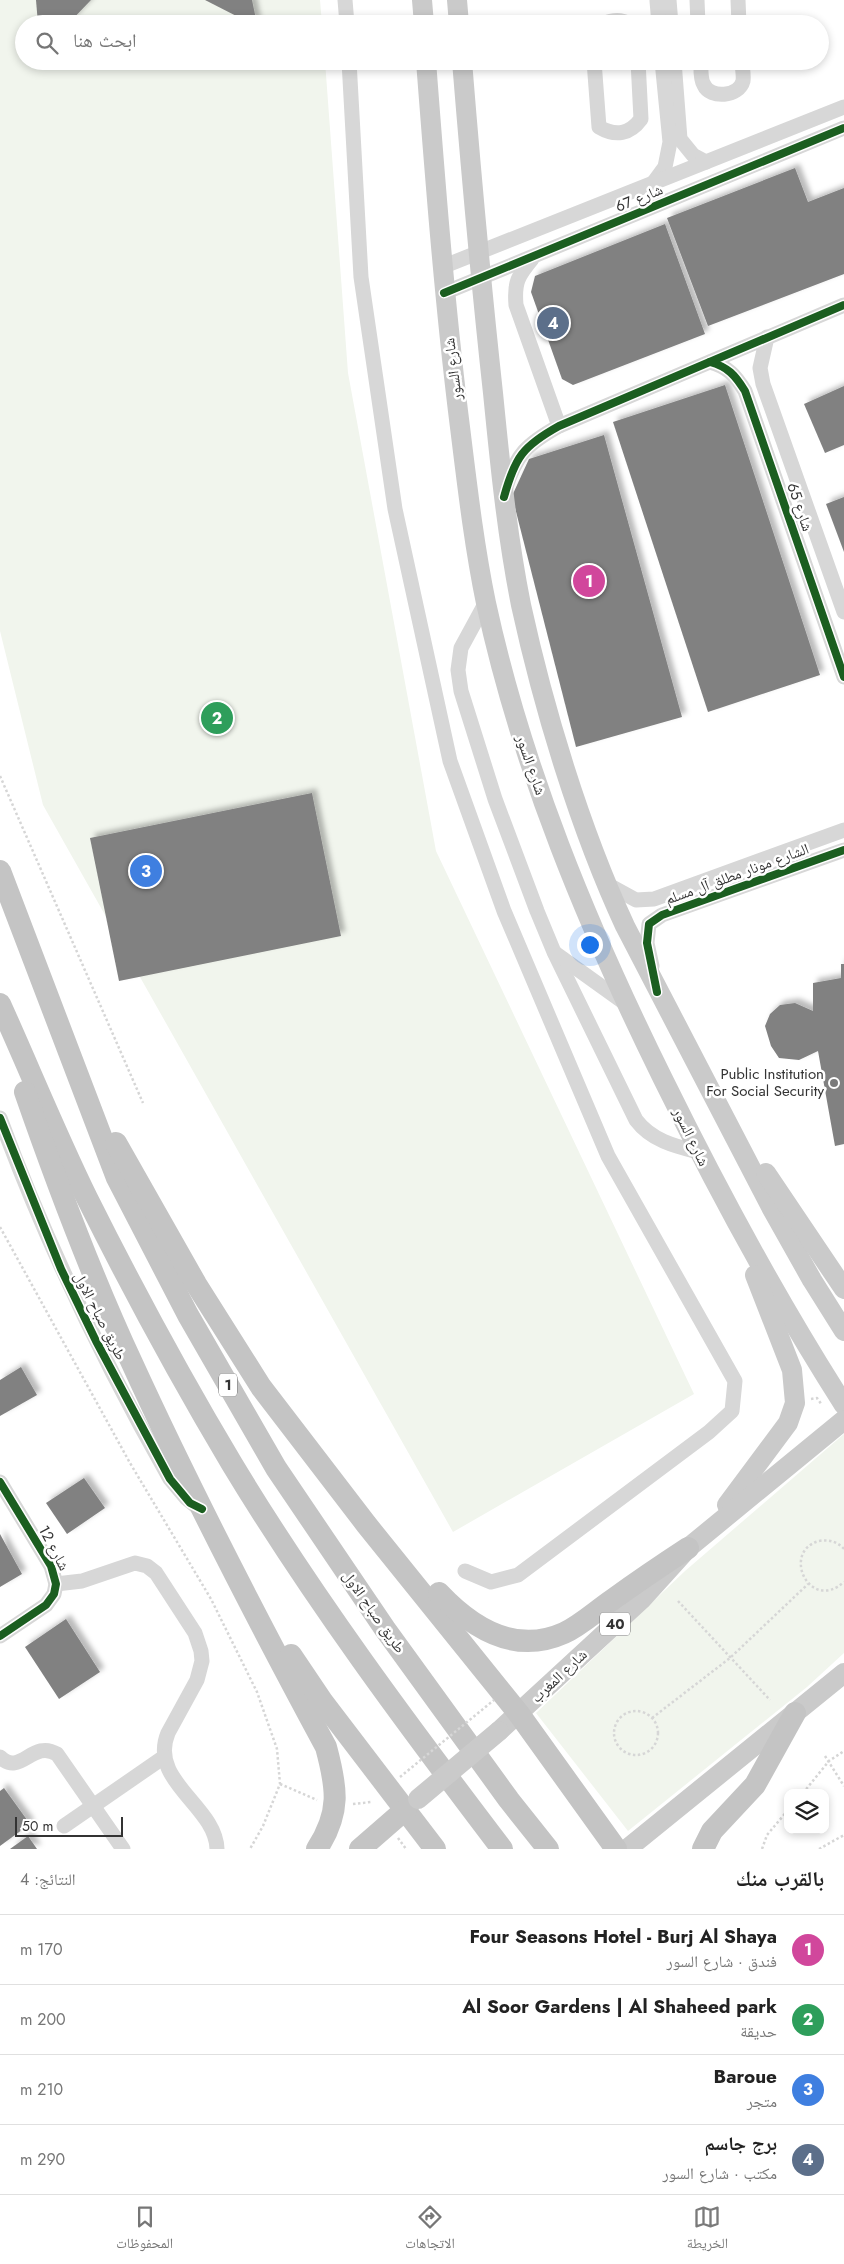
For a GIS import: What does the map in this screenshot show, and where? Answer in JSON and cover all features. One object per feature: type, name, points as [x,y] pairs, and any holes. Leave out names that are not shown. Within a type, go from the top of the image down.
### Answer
[{"type":"highway","name":"طريق صباح الاول","points":[[0,871],[117,1178],[188,1315],[276,1468],[385,1629],[509,1800],[548,1849]]},
{"type":"highway","name":"1","points":[[0,1004],[86,1197],[141,1302],[232,1463],[321,1603],[418,1739],[502,1849]]},
{"type":"highway","points":[[0,1022],[64,1202],[131,1362],[224,1555],[326,1747],[335,1781],[336,1805],[328,1831],[317,1849]]},
{"type":"highway","points":[[66,1047],[114,1139],[201,1292],[261,1387],[366,1524],[519,1714],[616,1849]]},
{"type":"highway","points":[[366,1524],[395,1547],[464,1618],[492,1635],[524,1641],[548,1638],[572,1628],[688,1548]]},
{"type":"highway","points":[[224,1555],[322,1701],[412,1804],[435,1849]]},
{"type":"highway","points":[[703,1849],[712,1831],[755,1785],[803,1707]]},
{"type":"highway","name":"شارع المغرب","points":[[360,1849],[412,1804]]},
{"type":"main road","points":[[422,0],[423,15]]},
{"type":"main road","points":[[457,0],[458,15]]},
{"type":"main road","name":"شارع السور","points":[[427,70],[444,293],[468,490],[486,602],[520,738],[562,855],[626,1004],[729,1211],[844,1405]]},
{"type":"main road","points":[[463,70],[480,278],[504,497],[522,605],[560,749],[605,883],[657,992],[780,1223],[812,1280],[844,1331]]},
{"type":"main road","points":[[709,1087],[844,1289]]},
{"type":"main road","points":[[708,1530],[783,1431],[791,1418],[795,1403],[795,1388],[787,1356],[729,1211]]},
{"type":"main road","name":"شارع المغرب","points":[[412,1804],[519,1714],[641,1600],[688,1548],[708,1530],[841,1423]]},
{"type":"main road","points":[[628,1849],[844,1673]]},
{"type":"main road","points":[[803,1707],[844,1680]]},
{"type":"street","points":[[345,0],[346,15]]},
{"type":"street","points":[[658,15],[656,0],[667,0],[670,15]]},
{"type":"street","points":[[697,0],[698,15]]},
{"type":"street","points":[[738,0],[739,15]]},
{"type":"street","points":[[350,70],[361,277],[395,509],[450,761],[504,911],[608,1156],[736,1381],[732,1411],[709,1432],[518,1575],[491,1582],[465,1571]]},
{"type":"street","points":[[595,70],[599,128],[615,134],[628,131],[641,119],[638,70]]},
{"type":"street","points":[[654,182],[665,167],[670,142],[663,70]]},
{"type":"street","points":[[675,70],[680,139],[692,155],[706,162]]},
{"type":"street","points":[[701,70],[703,84],[707,90],[715,94],[727,94],[738,90],[743,82],[742,70]]},
{"type":"street","name":"شارع 67","points":[[442,267],[844,107]]},
{"type":"street","name":"شارع 67","points":[[444,293],[844,128]]},
{"type":"street","points":[[535,256],[521,272],[514,287],[516,305],[560,426]]},
{"type":"street","points":[[504,497],[512,468],[522,452],[541,436],[560,426],[844,305]]},
{"type":"street","name":"شارع 65","points":[[767,337],[760,368],[763,384],[844,612]]},
{"type":"street","name":"شارع 65","points":[[710,362],[723,365],[734,374],[745,391],[844,678]]},
{"type":"street","points":[[486,602],[460,648],[458,670],[461,692],[495,799],[554,952],[636,1120],[644,1131],[672,1146],[698,1152]]},
{"type":"street","name":"الشارع مونار مطلق آل مسلم","points":[[605,883],[636,900],[654,899],[844,830]]},
{"type":"street","name":"الشارع مونار مطلق آل مسلم","points":[[657,992],[646,943],[649,924],[662,915],[844,850]]},
{"type":"street","points":[[554,952],[626,1004]]},
{"type":"street","name":"طريق صباح الاول","points":[[0,1118],[60,1269],[96,1341],[170,1478],[190,1503],[202,1509]]},
{"type":"street","name":"شارع 12","points":[[0,1482],[51,1566],[56,1584],[54,1594],[46,1605],[0,1636]]},
{"type":"street","points":[[56,1584],[82,1581],[129,1564],[141,1564],[156,1573],[195,1633],[201,1651],[200,1670],[168,1733],[163,1749],[164,1757],[174,1778],[215,1834],[217,1849]]},
{"type":"street","points":[[0,1757],[9,1762],[16,1763],[38,1750],[52,1751],[60,1758],[123,1849]]},
{"type":"street","points":[[64,1826],[164,1757]]},
{"type":"path","points":[[0,776],[143,1103]]},
{"type":"path","points":[[0,1227],[130,1463],[216,1608],[257,1692],[277,1749],[280,1784],[250,1849]]},
{"type":"path","points":[[795,1403],[817,1398],[841,1423]]},
{"type":"path","points":[[844,1549],[837,1543],[825,1540],[818,1541],[807,1548],[800,1566],[808,1584],[814,1588],[826,1590],[839,1587],[844,1582]]},
{"type":"path","points":[[652,1718],[730,1658],[808,1584]]},
{"type":"path","points":[[678,1601],[770,1700]]},
{"type":"path","points":[[400,1777],[494,1700]]},
{"type":"path","points":[[636,1711],[652,1718],[658,1734],[651,1749],[635,1755],[620,1748],[614,1732],[621,1717],[636,1711]]},
{"type":"path","points":[[806,1789],[830,1761],[844,1751]]},
{"type":"path","points":[[825,1756],[830,1761],[844,1786]]},
{"type":"path","points":[[280,1784],[324,1803]]},
{"type":"path","points":[[347,1804],[370,1802]]},
{"type":"path","points":[[762,1849],[767,1835],[784,1815]]},
{"type":"path","points":[[819,1849],[844,1834]]},
{"type":"path","points":[[397,1837],[406,1849]]},
{"type":"shaded area","points":[[0,0],[320,0],[321,15],[15,15],[15,70],[326,70],[348,373],[436,851],[694,1394],[453,1532],[43,805],[0,631]]},
{"type":"shaded area","points":[[844,1434],[844,1653],[807,1687],[628,1831],[536,1713],[685,1571]]},
{"type":"building","points":[[36,0],[91,0],[77,15],[37,15]]},
{"type":"building","points":[[205,0],[252,0],[255,15],[234,15]]},
{"type":"building","points":[[795,168],[808,202],[844,188],[844,274],[708,326],[667,218]]},
{"type":"building","points":[[665,224],[705,334],[573,385],[562,379],[531,292],[535,276]]},
{"type":"building","points":[[725,385],[820,675],[708,712],[613,422]]},
{"type":"building","points":[[844,386],[844,445],[825,453],[804,404]]},
{"type":"building","points":[[604,435],[682,717],[576,747],[512,496],[529,459]]},
{"type":"building","points":[[844,497],[844,552],[826,504]]},
{"type":"building","points":[[312,793],[341,936],[119,981],[90,838]]},
{"type":"building","points":[[841,964],[844,964],[844,1144],[835,1146],[818,1051],[799,1060],[779,1058],[771,1046],[765,1026],[770,1014],[780,1005],[795,1003],[813,1011],[813,983],[841,978]]},
{"type":"building","points":[[21,1367],[37,1395],[0,1416],[0,1380]]},
{"type":"building","points":[[84,1478],[105,1508],[67,1534],[46,1503]]},
{"type":"building","points":[[0,1534],[22,1574],[0,1587]]},
{"type":"building","points":[[66,1619],[100,1672],[59,1699],[25,1647]]},
{"type":"building","points":[[4,1788],[30,1824],[0,1846],[0,1791]]},
{"type":"building","points":[[28,1836],[37,1849],[10,1849]]},
{"type":"cycle path","points":[[444,293],[844,128]]},
{"type":"cycle path","points":[[504,497],[512,472],[522,454],[537,440],[559,426],[844,305]]},
{"type":"cycle path","points":[[710,362],[722,366],[730,372],[745,391],[844,677]]},
{"type":"cycle path","points":[[657,992],[647,943],[649,924],[662,915],[844,850]]},
{"type":"cycle path","points":[[0,1118],[61,1269],[96,1341],[170,1479],[190,1503],[202,1509]]},
{"type":"cycle path","points":[[0,1482],[51,1566],[56,1584],[54,1594],[46,1605],[0,1636]]},
{"type":"place","name":"برج جاسم","points":[[553,323]]},
{"type":"place","name":"Four Seasons Hotel - Burj Al Shaya","points":[[589,581]]},
{"type":"place","name":"Al Soor Gardens | Al Shaheed park","points":[[217,718]]},
{"type":"place","name":"Baroue","points":[[146,871]]},
{"type":"place","name":"Public Institution For Social Security","points":[[834,1083]]}]
